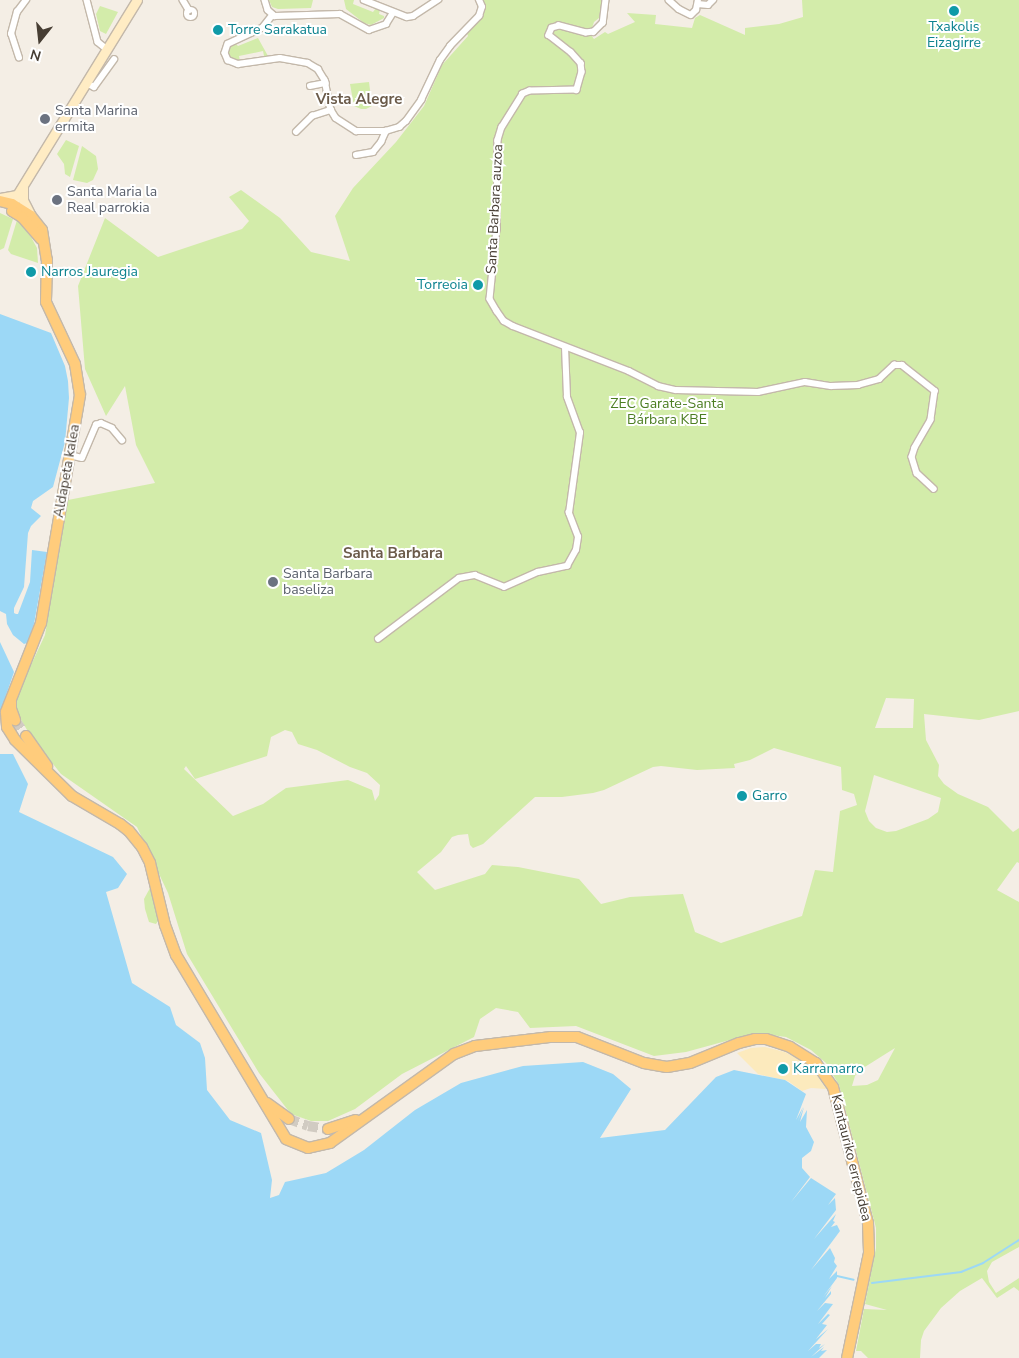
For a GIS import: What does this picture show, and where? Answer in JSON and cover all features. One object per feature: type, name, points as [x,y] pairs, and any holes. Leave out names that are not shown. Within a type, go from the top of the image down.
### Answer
[{"type":"highway","points":[[0,202],[17,205],[31,216],[42,230],[46,246]]},
{"type":"highway","points":[[17,205],[46,246]]},
{"type":"highway","name":"Aldapeta kalea","points":[[46,246],[46,302],[75,364],[79,380],[79,408],[41,623],[36,642],[6,712],[9,731],[33,759],[61,785]]},
{"type":"highway","points":[[12,696],[11,710],[15,720]]},
{"type":"highway","points":[[26,736],[61,785],[72,796],[124,827],[142,847],[150,863],[165,925],[176,955],[258,1093],[281,1115],[289,1119]]},
{"type":"highway","name":"Kantauriko errepidea","points":[[258,1093],[286,1139],[302,1146],[315,1148],[330,1143],[362,1118],[454,1054],[475,1046],[551,1037],[577,1037],[644,1063],[667,1067],[690,1063],[739,1043],[756,1039],[766,1039],[795,1049],[818,1066],[834,1090],[868,1222],[869,1253],[847,1358]]},
{"type":"highway","points":[[328,1128],[362,1118]]},
{"type":"main road","points":[[0,202],[17,205],[23,187],[137,0]]},
{"type":"street","points":[[18,58],[11,34],[17,12],[26,0]]},
{"type":"street","points":[[87,0],[98,42],[108,50]]},
{"type":"street","points":[[184,0],[189,10]]},
{"type":"street","points":[[265,0],[268,10],[273,15],[340,14],[361,28],[372,30],[386,24],[393,12]]},
{"type":"street","points":[[364,0],[410,17],[438,0]]},
{"type":"street","points":[[273,15],[263,28],[228,44],[225,53],[228,60],[236,64],[269,58],[303,61],[318,69],[326,83],[331,110],[336,118],[356,131],[386,131],[399,127],[406,122],[421,100],[440,60],[450,46],[479,16],[482,7],[479,0]]},
{"type":"street","name":"Santa Barbara auzoa","points":[[606,0],[603,22],[594,32],[586,33],[560,26],[552,28],[549,35],[572,52],[581,63],[582,72],[577,90],[530,91],[523,94],[502,127],[498,140],[497,229],[490,300],[504,320],[565,348],[629,371],[667,388],[720,393],[758,392],[791,383],[805,382],[831,386],[858,385],[879,379],[894,365],[902,365],[935,391],[931,420],[914,448],[912,457],[917,473],[934,489]]},
{"type":"street","points":[[668,0],[679,9],[691,15],[698,2],[708,4],[713,0]]},
{"type":"street","points":[[87,83],[94,87],[114,59]]},
{"type":"street","points":[[310,86],[326,83]]},
{"type":"street","points":[[296,132],[312,116],[331,110]]},
{"type":"street","points":[[356,155],[373,152],[381,142],[386,131]]},
{"type":"street","points":[[378,639],[459,578],[475,574],[504,587],[538,572],[567,566],[576,550],[578,537],[569,513],[580,433],[567,397],[565,348]]},
{"type":"street","points":[[70,455],[82,458],[96,425],[101,423],[112,428],[122,440]]},
{"type":"green space","points":[[269,0],[313,0],[311,8],[278,9],[272,7]]},
{"type":"green space","points":[[344,0],[354,0],[353,4],[373,12],[376,8],[380,10],[379,14],[384,16],[384,18],[371,25],[364,23],[346,9]]},
{"type":"green space","name":"ZEC Garate-Santa Bárbara KBE","points":[[482,0],[603,0],[599,18],[594,22],[590,34],[594,39],[605,32],[608,34],[635,22],[627,13],[656,15],[655,24],[692,28],[695,18],[700,15],[745,35],[745,28],[779,24],[803,17],[802,0],[1019,0],[1019,711],[979,720],[924,714],[926,740],[939,765],[938,776],[944,784],[958,794],[988,807],[1013,832],[1019,828],[1019,863],[1017,862],[997,890],[1019,902],[1019,1247],[992,1262],[987,1271],[989,1282],[996,1293],[1019,1278],[1019,1291],[1014,1287],[997,1298],[982,1278],[960,1291],[941,1308],[924,1331],[921,1340],[920,1358],[868,1358],[861,1351],[856,1351],[864,1309],[887,1310],[865,1304],[876,1248],[876,1228],[839,1085],[826,1063],[811,1050],[786,1037],[764,1034],[748,1035],[686,1052],[654,1056],[576,1026],[530,1028],[518,1012],[496,1008],[480,1019],[474,1037],[402,1074],[355,1109],[328,1121],[311,1121],[291,1114],[259,1073],[187,954],[168,893],[137,827],[61,774],[30,735],[17,713],[16,697],[45,635],[68,500],[155,483],[136,445],[125,386],[106,416],[85,369],[78,286],[105,218],[158,257],[242,229],[249,221],[229,197],[241,190],[280,218],[311,252],[350,261],[335,216],[353,188],[396,142],[424,106],[442,65],[468,36],[466,31],[484,8]],"holes":[[[886,698],[914,699],[913,728],[875,728]],[[285,730],[292,732],[298,744],[317,750],[350,767],[367,773],[380,785],[379,795],[375,801],[372,790],[348,780],[286,788],[263,804],[233,816],[184,769],[186,766],[195,779],[267,756],[271,737]],[[774,748],[841,767],[842,790],[854,794],[857,805],[840,811],[833,872],[815,870],[802,916],[721,943],[695,932],[683,894],[630,897],[601,904],[579,879],[518,867],[492,865],[485,874],[435,890],[417,872],[441,852],[452,837],[468,834],[470,845],[473,848],[483,844],[535,797],[562,797],[593,793],[604,790],[653,767],[661,766],[697,770],[735,768],[734,764],[750,760]],[[874,775],[941,798],[938,812],[928,819],[896,831],[887,832],[876,828],[869,821],[865,811]],[[895,1048],[878,1080],[867,1085],[852,1086],[855,1076],[860,1070]]]},
{"type":"green space","points":[[100,6],[118,12],[106,34],[100,31],[96,14]]},
{"type":"green space","points":[[258,38],[268,56],[264,56],[263,51],[239,56],[240,61],[230,59],[228,51],[232,45],[235,43],[238,46]]},
{"type":"green space","points":[[369,82],[372,106],[361,109],[354,106],[350,84]]},
{"type":"green space","points":[[66,140],[79,146],[70,177],[65,174],[64,164],[57,154]]},
{"type":"green space","points":[[82,146],[96,156],[98,169],[93,180],[87,183],[73,180]]},
{"type":"green space","points":[[0,213],[13,219],[4,248],[0,250]]},
{"type":"green space","points":[[17,220],[31,237],[37,248],[38,263],[11,254],[8,250]]},
{"type":"green space","points":[[150,888],[158,921],[156,924],[149,922],[145,909],[144,899]]},
{"type":"sand","name":"Karramarro","points":[[765,1047],[785,1052],[802,1061],[814,1071],[826,1089],[811,1088],[802,1091],[788,1081],[758,1074],[737,1053],[751,1048]]},
{"type":"water","points":[[0,314],[51,333],[65,366],[68,381],[69,398],[65,442],[53,487],[33,501],[31,508],[41,516],[31,526],[28,533],[24,587],[14,608],[14,613],[18,614],[30,582],[32,550],[47,552],[34,624],[27,643],[24,644],[13,635],[7,624],[6,614],[0,611]]},
{"type":"water","points":[[0,642],[14,672],[0,713]]},
{"type":"water","points":[[0,754],[13,754],[28,784],[19,812],[113,857],[127,874],[118,888],[106,892],[132,983],[170,1007],[176,1025],[200,1043],[205,1058],[207,1090],[230,1120],[261,1133],[272,1180],[270,1198],[279,1195],[285,1182],[326,1173],[364,1150],[415,1110],[461,1083],[523,1066],[583,1062],[613,1074],[631,1089],[600,1138],[665,1130],[716,1077],[734,1070],[785,1080],[806,1094],[796,1120],[803,1107],[798,1121],[804,1107],[800,1122],[807,1110],[806,1127],[814,1142],[811,1151],[802,1158],[802,1168],[810,1177],[791,1202],[811,1178],[836,1194],[828,1205],[835,1198],[836,1210],[814,1239],[836,1214],[833,1221],[835,1222],[831,1227],[837,1225],[840,1231],[811,1270],[830,1248],[837,1266],[829,1279],[837,1271],[837,1278],[823,1297],[832,1286],[825,1298],[831,1291],[831,1294],[817,1311],[825,1303],[833,1304],[818,1324],[828,1314],[830,1315],[822,1324],[827,1325],[816,1339],[828,1329],[808,1351],[816,1344],[821,1344],[819,1348],[825,1344],[811,1357],[824,1347],[821,1351],[827,1350],[819,1358],[0,1358]]},
{"type":"waterway","points":[[872,1283],[961,1272],[983,1263],[1019,1240]]},
{"type":"waterway","points":[[837,1276],[854,1280]]},
{"type":"tunnel","points":[[15,720],[26,736]]},
{"type":"tunnel","points":[[289,1119],[308,1126],[328,1129]]},
{"type":"place","name":"Txakolis Eizagirre","points":[[954,11]]},
{"type":"place","name":"Torre Sarakatua","points":[[218,30]]},
{"type":"place","name":"Santa Marina ermita","points":[[45,119]]},
{"type":"place","name":"Santa Maria la Real parrokia","points":[[57,200]]},
{"type":"place","name":"Narros Jauregia","points":[[31,272]]},
{"type":"place","name":"Torreoia","points":[[478,285]]},
{"type":"place","name":"Santa Barbara baseliza","points":[[273,582]]},
{"type":"place","name":"Garro","points":[[742,796]]},
{"type":"place","name":"Karramarro","points":[[783,1069]]},
{"type":"district","name":"Vista Alegre","points":[[359,100]]},
{"type":"district","name":"Santa Barbara","points":[[393,554]]}]
